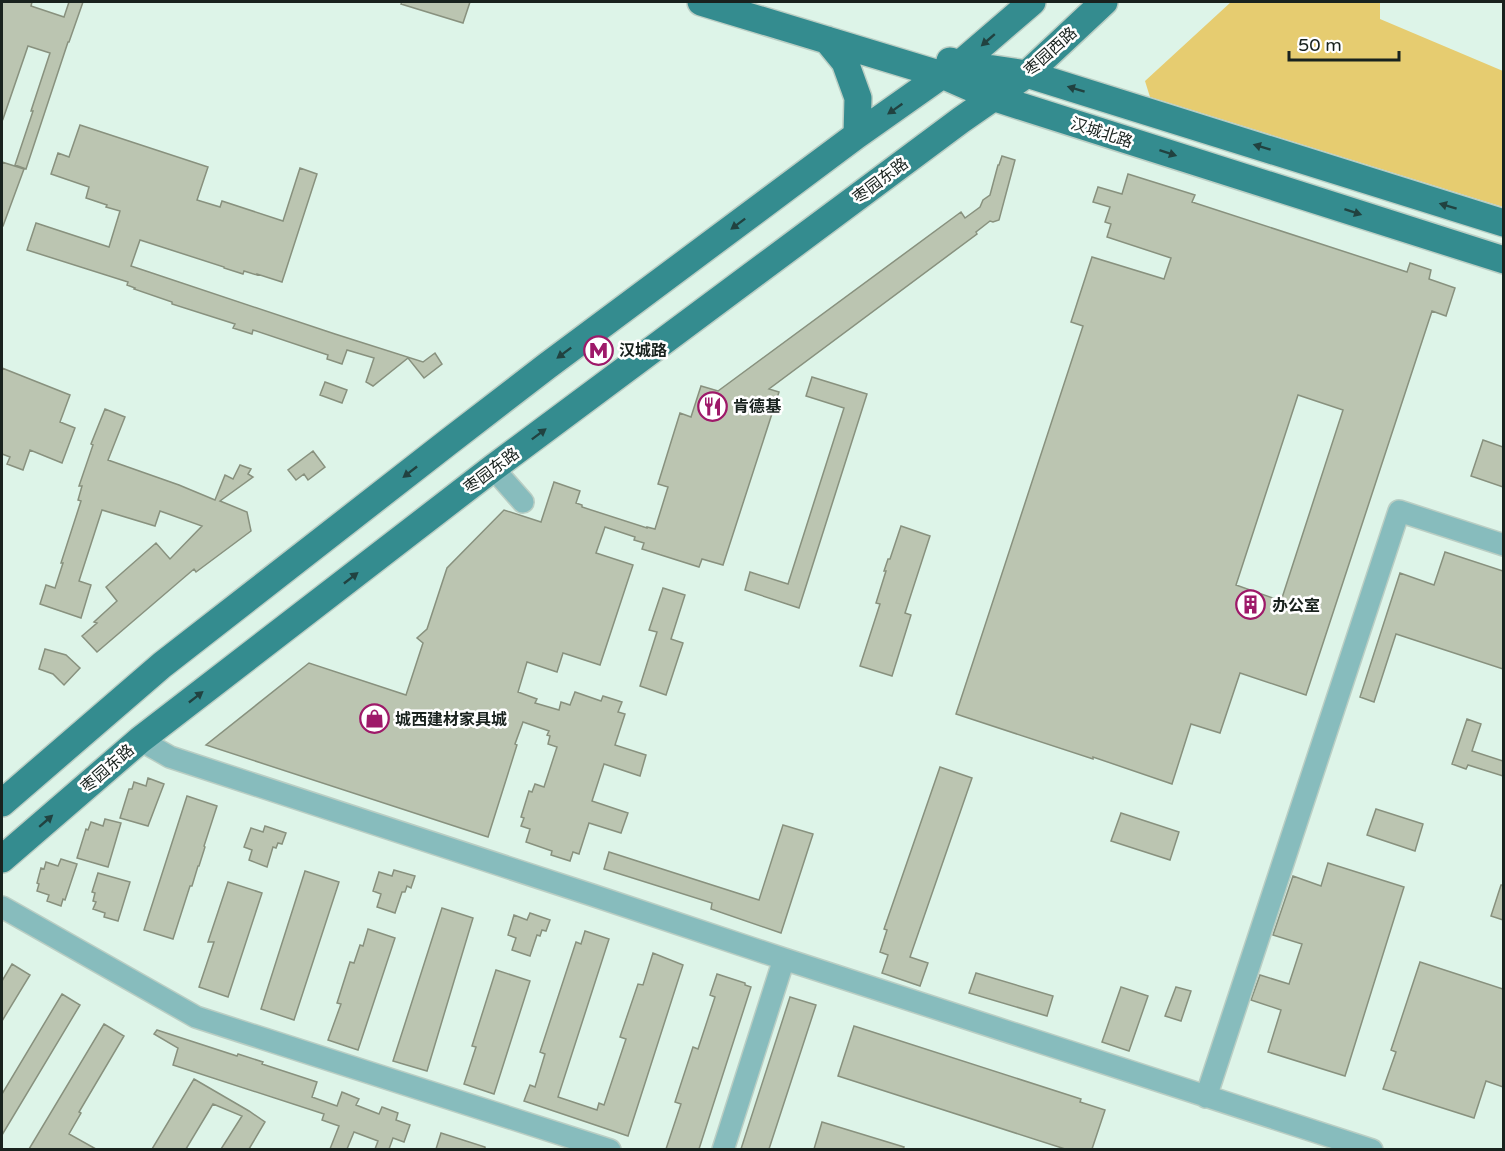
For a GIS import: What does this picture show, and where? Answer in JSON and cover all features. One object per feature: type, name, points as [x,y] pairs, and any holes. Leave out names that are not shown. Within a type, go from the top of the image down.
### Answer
[{"type":"main road","name":"汉城北路","points":[[701,2],[827,40],[951,70],[1027,74],[1503,223]]},
{"type":"main road","name":"汉城北路","points":[[762,2],[951,70],[992,97],[1503,260]]},
{"type":"main road","points":[[2,803],[162,665],[241,603],[538,373],[857,135],[951,70],[1032,2]]},
{"type":"main road","name":"枣园西路","points":[[992,97],[1027,74],[1104,2]]},
{"type":"main road","points":[[827,40],[844,62],[858,98],[857,135]]},
{"type":"main road","name":"枣园东路","points":[[2,858],[140,740],[493,468],[992,97]]},
{"type":"street","points":[[493,468],[523,502]]},
{"type":"street","points":[[1206,1097],[1399,511],[1503,545]]},
{"type":"street","points":[[140,740],[170,757],[1206,1097],[1372,1149]]},
{"type":"street","points":[[2,907],[196,1017],[610,1149]]},
{"type":"street","points":[[723,1149],[784,959]]},
{"type":"shaded area","points":[[1231,2],[1380,2],[1380,19],[1503,71],[1503,207],[1150,97],[1145,81]]},
{"type":"building","points":[[2,2],[32,2],[31,6],[64,17],[69,2],[83,2],[26,169],[15,165],[50,53],[28,46],[3,119]]},
{"type":"building","points":[[402,2],[470,2],[463,23],[401,4]]},
{"type":"building","points":[[80,125],[208,167],[197,200],[220,207],[222,201],[283,221],[300,168],[317,174],[282,282],[244,271],[243,274],[140,240],[131,266],[423,362],[435,353],[442,364],[424,378],[408,358],[373,386],[366,382],[374,358],[347,350],[342,364],[327,359],[328,355],[253,330],[252,334],[233,328],[235,324],[172,304],[172,302],[134,289],[127,285],[128,282],[27,250],[36,223],[109,247],[120,211],[86,198],[89,187],[51,174],[58,153],[69,157]]},
{"type":"building","points":[[1002,156],[1015,160],[999,220],[990,221],[976,232],[977,234],[769,389],[779,392],[723,565],[702,559],[699,567],[642,549],[644,543],[634,540],[635,537],[605,527],[596,553],[633,565],[600,665],[563,653],[557,672],[527,662],[518,692],[537,699],[535,703],[559,710],[561,702],[570,705],[575,692],[601,701],[603,696],[622,702],[618,712],[625,714],[615,745],[646,755],[640,776],[604,764],[592,801],[628,813],[621,833],[589,823],[579,854],[573,852],[570,861],[551,855],[552,851],[526,842],[530,829],[521,826],[524,818],[521,817],[529,791],[532,792],[535,784],[544,787],[557,747],[548,744],[549,731],[523,722],[488,837],[206,745],[309,663],[406,695],[423,643],[417,638],[427,629],[447,568],[504,510],[541,522],[554,482],[580,491],[576,503],[582,507],[655,529],[668,487],[658,484],[680,413],[691,417],[701,386],[718,391],[961,212],[965,218],[980,207],[983,200],[990,195]]},
{"type":"building","points":[[2,162],[24,169],[3,226],[2,226]]},
{"type":"building","points":[[1128,174],[1195,195],[1192,202],[1407,272],[1410,263],[1431,270],[1429,279],[1455,288],[1446,316],[1432,311],[1306,695],[1240,673],[1220,733],[1191,724],[1172,784],[956,714],[1083,326],[1071,322],[1092,257],[1164,279],[1171,258],[1107,237],[1111,224],[1105,222],[1110,207],[1093,202],[1098,187],[1122,194]],"holes":[[[1298,395],[1343,410],[1281,601],[1236,585]]]},
{"type":"building","points":[[2,368],[70,395],[60,422],[75,428],[62,463],[30,450],[23,470],[7,464],[10,457],[2,454]]},
{"type":"building","points":[[812,377],[867,394],[799,608],[745,590],[750,572],[788,584],[844,408],[806,396]]},
{"type":"building","points":[[325,382],[347,390],[342,403],[320,395]]},
{"type":"building","points":[[105,409],[125,417],[108,460],[215,500],[225,475],[233,479],[240,465],[251,469],[248,474],[253,477],[220,501],[247,512],[251,531],[196,572],[194,569],[97,652],[82,636],[117,601],[106,587],[156,543],[170,559],[202,526],[160,511],[155,526],[102,510],[79,581],[91,585],[81,618],[40,604],[46,585],[55,588],[81,501],[78,500],[82,486],[79,486],[93,445],[91,444]]},
{"type":"building","points":[[1483,440],[1503,447],[1503,487],[1471,476]]},
{"type":"building","points":[[313,451],[325,467],[308,480],[304,474],[296,480],[288,470]]},
{"type":"building","points":[[901,526],[930,536],[905,613],[911,615],[892,676],[860,666],[880,604],[876,603],[886,571],[884,571]]},
{"type":"building","points":[[1445,552],[1503,571],[1503,669],[1396,634],[1374,702],[1360,697],[1400,573],[1434,585]]},
{"type":"building","points":[[663,588],[685,595],[671,639],[683,643],[666,695],[640,686],[657,632],[649,630]]},
{"type":"building","points":[[45,649],[66,655],[80,668],[64,685],[53,674],[39,669]]},
{"type":"building","points":[[1467,719],[1481,724],[1472,751],[1503,761],[1503,776],[1468,765],[1466,769],[1452,764]]},
{"type":"building","points":[[940,767],[972,778],[910,957],[928,963],[920,986],[882,973],[888,955],[880,952],[887,930],[884,929]]},
{"type":"building","points":[[148,778],[164,784],[148,826],[120,818],[129,789],[132,789],[134,782],[146,786]]},
{"type":"building","points":[[187,796],[217,806],[173,939],[144,930]]},
{"type":"building","points":[[1376,809],[1423,824],[1415,851],[1367,835]]},
{"type":"building","points":[[1121,813],[1179,832],[1170,860],[1111,841]]},
{"type":"building","points":[[105,819],[121,823],[108,867],[77,858],[86,829],[88,830],[91,822],[103,826]]},
{"type":"building","points":[[783,825],[813,834],[781,933],[711,909],[712,903],[604,869],[609,852],[759,900]]},
{"type":"building","points":[[265,826],[286,833],[282,844],[278,843],[276,848],[273,847],[267,867],[249,860],[252,850],[244,847],[251,828],[263,832]]},
{"type":"building","points":[[61,859],[77,864],[61,906],[47,901],[49,895],[37,891],[39,884],[37,883],[41,868],[44,869],[46,862],[58,866]]},
{"type":"building","points":[[1328,863],[1404,887],[1345,1076],[1268,1052],[1281,1010],[1251,1000],[1260,975],[1289,984],[1302,944],[1273,935],[1293,876],[1321,886]]},
{"type":"building","points":[[394,870],[415,876],[411,888],[407,886],[405,892],[402,892],[395,913],[377,907],[381,894],[373,891],[379,872],[392,876]]},
{"type":"building","points":[[305,871],[339,882],[294,1020],[261,1009]]},
{"type":"building","points":[[98,873],[130,882],[118,921],[104,917],[105,913],[93,909],[96,902],[93,901],[95,893],[92,892]]},
{"type":"building","points":[[228,882],[262,893],[228,997],[199,987],[214,942],[208,942]]},
{"type":"building","points":[[1501,885],[1503,885],[1503,920],[1491,916]]},
{"type":"building","points":[[442,908],[473,918],[427,1071],[393,1061]]},
{"type":"building","points":[[530,913],[550,920],[546,931],[542,930],[540,936],[537,935],[530,956],[512,950],[516,938],[508,935],[514,915],[527,920]]},
{"type":"building","points":[[368,929],[395,938],[358,1050],[328,1040],[341,1004],[337,1003],[350,962],[354,963],[360,945],[363,946]]},
{"type":"building","points":[[585,931],[609,939],[558,1097],[597,1110],[599,1103],[604,1105],[626,1039],[620,1037],[638,984],[643,985],[653,953],[683,965],[628,1136],[524,1101],[530,1085],[535,1087],[545,1054],[540,1052],[576,942],[581,944]]},
{"type":"building","points":[[1420,962],[1503,989],[1503,1087],[1486,1081],[1474,1118],[1383,1089],[1396,1052],[1391,1050]]},
{"type":"building","points":[[12,964],[30,975],[2,1021],[2,981]]},
{"type":"building","points":[[496,970],[530,981],[494,1094],[464,1084],[476,1047],[472,1046]]},
{"type":"building","points":[[976,973],[1053,996],[1047,1016],[969,993]]},
{"type":"building","points":[[717,974],[751,987],[699,1149],[666,1149],[681,1104],[675,1102],[693,1047],[698,1049],[715,997],[710,995]]},
{"type":"building","points":[[1121,987],[1148,996],[1129,1051],[1102,1042]]},
{"type":"building","points":[[1176,987],[1191,991],[1181,1021],[1165,1016]]},
{"type":"building","points":[[62,994],[80,1005],[2,1135],[2,1094]]},
{"type":"building","points":[[790,997],[816,1005],[769,1149],[741,1149]]},
{"type":"building","points":[[104,1024],[124,1036],[79,1112],[81,1113],[69,1134],[96,1149],[29,1149]]},
{"type":"building","points":[[854,1026],[1081,1099],[1080,1102],[1105,1110],[1092,1149],[1065,1149],[838,1076]]},
{"type":"building","points":[[157,1030],[263,1062],[262,1064],[317,1082],[312,1097],[337,1106],[342,1092],[359,1099],[356,1105],[379,1114],[382,1107],[398,1113],[396,1120],[410,1125],[404,1142],[393,1138],[389,1149],[375,1149],[378,1141],[354,1132],[347,1149],[330,1149],[339,1126],[322,1120],[324,1114],[173,1065],[178,1048],[154,1034]]},
{"type":"building","points":[[194,1079],[265,1122],[249,1149],[221,1149],[242,1116],[213,1104],[186,1149],[152,1149]]},
{"type":"building","points":[[822,1122],[904,1147],[903,1149],[814,1149]]},
{"type":"building","points":[[441,1133],[485,1147],[485,1149],[436,1149]]},
{"type":"place","name":"汉城路","points":[[598,350]]},
{"type":"place","name":"肯德基","points":[[712,406]]},
{"type":"place","name":"办公室","points":[[1251,605]]},
{"type":"place","name":"城西建材家具城","points":[[374,719]]}]
